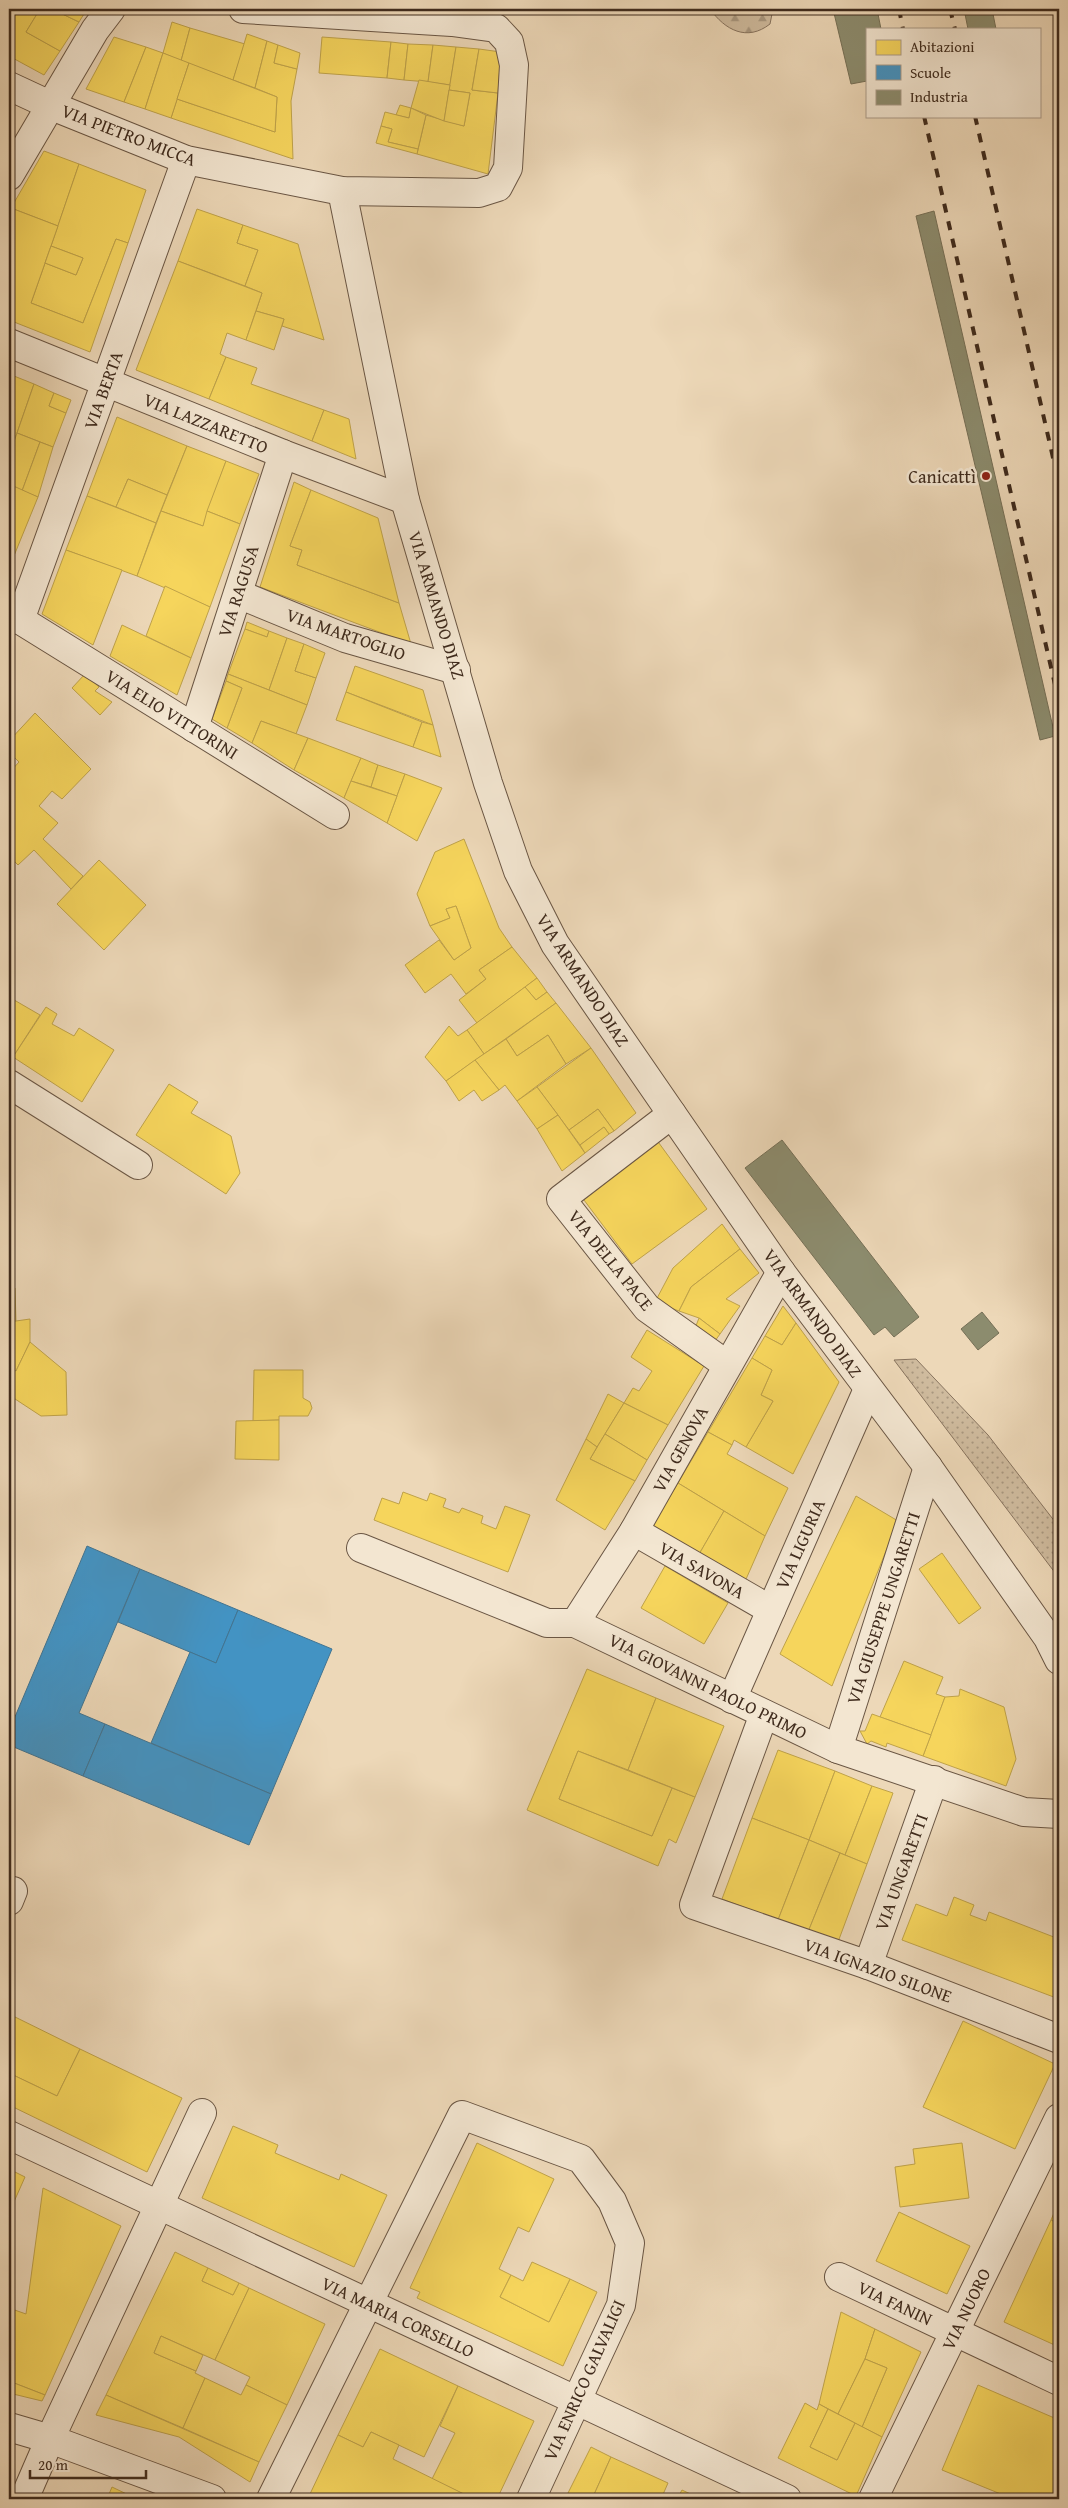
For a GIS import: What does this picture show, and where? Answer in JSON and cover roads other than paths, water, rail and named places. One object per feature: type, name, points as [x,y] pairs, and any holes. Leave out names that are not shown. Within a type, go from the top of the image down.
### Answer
[{"type":"street","points":[[9,176],[52,106],[94,30],[111,9]]},
{"type":"street","name":"VIA PIETRO MICCA","points":[[9,86],[52,106],[186,160],[342,191],[479,193],[498,187],[508,168],[514,65],[512,50],[502,33],[496,28],[451,16],[243,9]]},
{"type":"street","name":"VIA BERTA","points":[[14,617],[106,383],[186,160]]},
{"type":"street","name":"VIA ARMANDO DIAZ","points":[[342,191],[405,500],[488,783],[518,872],[555,944],[781,1272],[928,1467],[1048,1638],[1059,1660]]},
{"type":"street","name":"VIA LAZZARETTO","points":[[9,343],[283,454],[405,500]]},
{"type":"street","name":"VIA RAGUSA","points":[[194,728],[283,454]]},
{"type":"street","name":"VIA MARTOGLIO","points":[[238,594],[346,638],[456,670]]},
{"type":"street","name":"VIA ELIO VITTORINI","points":[[14,617],[335,815]]},
{"type":"street","points":[[9,1084],[138,1165]]},
{"type":"street","name":"VIA DELLA PACE","points":[[672,1114],[561,1199],[647,1308],[728,1365]]},
{"type":"street","name":"VIA GENOVA","points":[[575,1623],[634,1531],[781,1272]]},
{"type":"street","name":"VIA LIGURIA","points":[[732,1699],[868,1389]]},
{"type":"street","name":"VIA GIUSEPPE UNGARETTI","points":[[838,1748],[928,1467]]},
{"type":"street","name":"VIA SAVONA","points":[[634,1531],[771,1610]]},
{"type":"street","name":"VIA GIOVANNI PAOLO PRIMO","points":[[361,1548],[547,1623],[575,1623],[838,1748],[1024,1812],[1059,1814]]},
{"type":"street","name":"VIA IGNAZIO SILONE","points":[[764,1714],[694,1905],[868,1965],[1059,2039]]},
{"type":"street","name":"VIA UNGARETTI","points":[[868,1965],[934,1780]]},
{"type":"street","points":[[24,2499],[50,2439],[202,2113]]},
{"type":"street","name":"VIA ENRICO GALVALIGI","points":[[368,2303],[462,2115],[581,2159],[612,2201],[630,2243],[621,2305],[531,2499]]},
{"type":"street","name":"VIA NUORO","points":[[873,2499],[1059,2118]]},
{"type":"street","name":"VIA MARIA CORSELLO","points":[[9,2135],[787,2499]]},
{"type":"street","name":"VIA FANIN","points":[[839,2278],[1059,2381]]},
{"type":"street","points":[[271,2499],[368,2303]]},
{"type":"street","points":[[9,2427],[50,2439],[212,2499]]},
{"type":"railway","points":[[899,9],[903,28]]},
{"type":"railway","points":[[950,9],[955,28]]},
{"type":"railway","points":[[924,118],[1059,702]]},
{"type":"railway","points":[[975,118],[1059,484]]},
{"type":"place","name":"Canicattì","points":[[986,476]]}]
